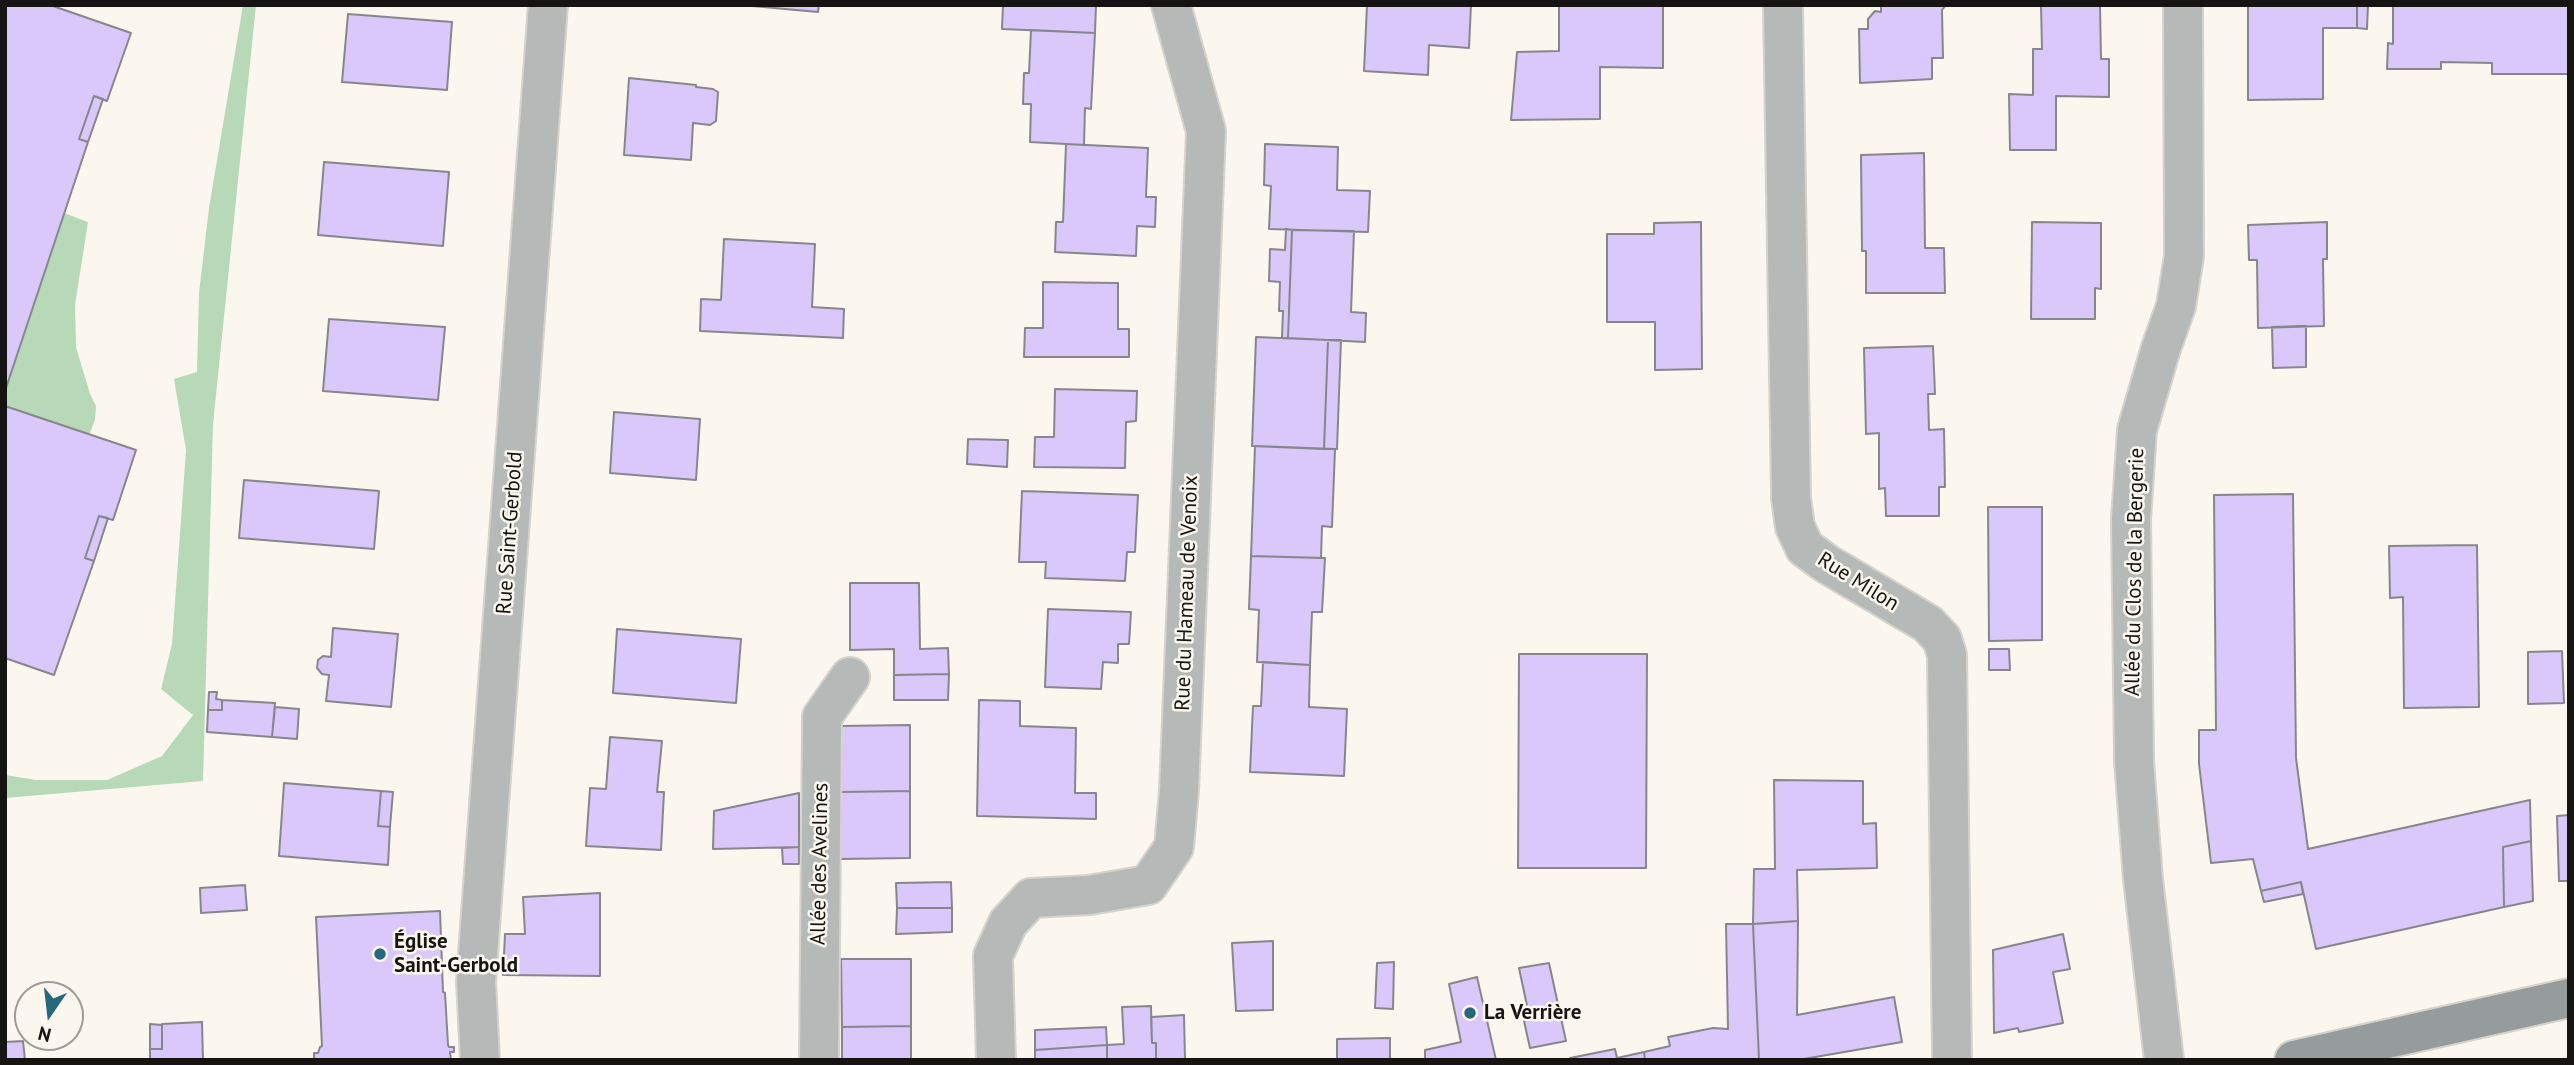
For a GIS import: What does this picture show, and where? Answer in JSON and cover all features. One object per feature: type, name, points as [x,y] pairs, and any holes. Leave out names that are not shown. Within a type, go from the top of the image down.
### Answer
[{"type":"main road","points":[[2294,1060],[2344,1054],[2569,998]]},
{"type":"street","name":"Rue Saint-Gerbold","points":[[481,1060],[476,981],[548,5]]},
{"type":"street","name":"Rue du Hameau de Venoix","points":[[996,1060],[993,956],[1008,923],[1031,898],[1089,895],[1147,886],[1174,847],[1179,791],[1206,131],[1171,5]]},
{"type":"street","name":"Rue Milon","points":[[1783,5],[1791,498],[1796,527],[1805,548],[1927,624],[1942,639],[1947,655],[1952,1060]]},
{"type":"street","name":"Allée du Clos de la Bergerie","points":[[2164,1060],[2143,879],[2134,761],[2131,519],[2137,430],[2176,306],[2184,256],[2183,5]]},
{"type":"street","name":"Allée des Avelines","points":[[819,1060],[822,717],[850,677]]},
{"type":"green space","points":[[243,5],[256,5],[213,424],[203,781],[5,798],[5,775],[36,780],[107,780],[162,756],[193,715],[161,689],[172,644],[186,450],[174,379],[197,372],[199,293],[209,208]]},
{"type":"green space","points":[[64,213],[88,222],[75,305],[76,347],[96,406],[95,420],[89,435],[5,406],[5,391]]},
{"type":"building","points":[[5,5],[50,5],[131,33],[107,101],[94,96],[79,139],[88,142],[5,391]]},
{"type":"building","points":[[741,5],[819,5],[818,12]]},
{"type":"building","points":[[1003,5],[1096,5],[1095,33],[1002,29]]},
{"type":"building","points":[[1367,5],[1471,5],[1469,48],[1429,45],[1428,75],[1364,71]]},
{"type":"building","points":[[1559,5],[1663,5],[1663,68],[1600,67],[1600,119],[1511,120],[1517,52],[1559,51]]},
{"type":"building","points":[[1881,5],[1946,5],[1942,10],[1943,58],[1932,58],[1932,79],[1860,83],[1859,29],[1868,29],[1868,19],[1875,11],[1881,12]]},
{"type":"building","points":[[2041,5],[2100,5],[2101,59],[2109,59],[2109,97],[2056,96],[2056,150],[2010,150],[2009,94],[2033,95],[2033,49],[2042,49]]},
{"type":"building","points":[[2248,5],[2357,5],[2357,28],[2323,28],[2323,99],[2248,100]]},
{"type":"building","points":[[2357,5],[2368,5],[2367,29],[2357,28]]},
{"type":"building","points":[[2393,5],[2569,5],[2568,74],[2492,74],[2492,63],[2441,62],[2441,69],[2387,69],[2388,43],[2393,44]]},
{"type":"building","points":[[348,14],[452,22],[447,90],[342,82]]},
{"type":"building","points":[[1031,30],[1095,33],[1091,109],[1085,108],[1084,145],[1030,142],[1031,104],[1023,104],[1024,73],[1029,73]]},
{"type":"building","points":[[629,78],[696,85],[718,92],[716,121],[710,125],[693,123],[691,160],[624,155]]},
{"type":"building","points":[[94,96],[103,99],[88,142],[79,139]]},
{"type":"building","points":[[1066,144],[1148,148],[1146,197],[1156,197],[1155,227],[1137,226],[1136,256],[1055,252],[1056,222],[1063,222]]},
{"type":"building","points":[[1265,144],[1338,147],[1337,190],[1370,191],[1368,232],[1269,229],[1271,186],[1264,185]]},
{"type":"building","points":[[1924,153],[1925,248],[1944,248],[1945,293],[1866,293],[1866,251],[1862,251],[1861,155]]},
{"type":"building","points":[[324,162],[449,172],[443,246],[318,235]]},
{"type":"building","points":[[1701,222],[1702,369],[1655,370],[1655,322],[1607,322],[1607,234],[1654,234],[1654,223]]},
{"type":"building","points":[[2032,222],[2101,223],[2101,289],[2095,288],[2095,319],[2031,319]]},
{"type":"building","points":[[2327,222],[2327,259],[2323,259],[2324,326],[2258,328],[2257,260],[2249,260],[2248,225]]},
{"type":"building","points":[[1286,229],[1292,230],[1288,338],[1282,338],[1280,282],[1269,281],[1270,249],[1285,250]]},
{"type":"building","points":[[1292,230],[1354,231],[1351,312],[1366,313],[1365,342],[1288,338]]},
{"type":"building","points":[[724,239],[815,244],[812,307],[844,309],[843,338],[700,331],[701,299],[721,300]]},
{"type":"building","points":[[1043,282],[1118,283],[1118,329],[1129,329],[1129,357],[1024,357],[1025,328],[1043,328]]},
{"type":"building","points":[[329,319],[445,327],[438,400],[323,391]]},
{"type":"building","points":[[2306,326],[2306,367],[2273,368],[2272,327]]},
{"type":"building","points":[[1256,337],[1328,340],[1324,449],[1252,446]]},
{"type":"building","points":[[1328,340],[1341,340],[1337,449],[1324,449]]},
{"type":"building","points":[[1933,346],[1935,394],[1928,394],[1929,430],[1944,429],[1945,487],[1939,487],[1939,516],[1886,516],[1885,488],[1879,489],[1879,433],[1866,434],[1864,348]]},
{"type":"building","points":[[1055,389],[1137,391],[1136,421],[1126,422],[1125,468],[1034,467],[1035,437],[1054,437]]},
{"type":"building","points":[[5,406],[136,450],[113,520],[99,516],[85,558],[94,561],[54,675],[5,658]]},
{"type":"building","points":[[614,412],[700,419],[696,480],[610,473]]},
{"type":"building","points":[[968,439],[1008,440],[1007,467],[967,464]]},
{"type":"building","points":[[1255,446],[1335,449],[1332,527],[1322,526],[1321,558],[1251,556]]},
{"type":"building","points":[[244,480],[379,491],[374,549],[239,538]]},
{"type":"building","points":[[1022,491],[1138,495],[1135,552],[1127,552],[1125,581],[1045,578],[1046,562],[1019,562]]},
{"type":"building","points":[[2293,494],[2296,758],[2308,849],[2530,800],[2531,841],[2503,847],[2504,907],[2316,949],[2301,882],[2261,891],[2253,859],[2211,863],[2199,764],[2199,730],[2216,730],[2214,495]]},
{"type":"building","points":[[1988,507],[2042,507],[2042,640],[1989,641]]},
{"type":"building","points":[[99,516],[108,518],[94,561],[85,558]]},
{"type":"building","points":[[2477,545],[2479,707],[2404,708],[2403,597],[2390,598],[2389,546]]},
{"type":"building","points":[[1251,556],[1325,558],[1322,612],[1312,612],[1310,665],[1257,662],[1259,610],[1249,609]]},
{"type":"building","points":[[850,583],[919,583],[920,649],[948,648],[949,674],[894,675],[894,649],[850,650]]},
{"type":"building","points":[[1048,609],[1131,612],[1129,644],[1118,644],[1118,663],[1103,662],[1101,689],[1045,687]]},
{"type":"building","points":[[333,628],[398,634],[391,707],[326,701],[329,675],[322,674],[317,668],[318,660],[323,656],[331,657]]},
{"type":"building","points":[[617,629],[741,639],[736,703],[613,693]]},
{"type":"building","points":[[1989,649],[2009,649],[2010,670],[1989,670]]},
{"type":"building","points":[[2562,651],[2564,703],[2528,704],[2528,652]]},
{"type":"building","points":[[1519,654],[1647,654],[1646,868],[1518,868]]},
{"type":"building","points":[[1263,662],[1310,665],[1309,707],[1347,709],[1344,776],[1250,772],[1253,706],[1261,706]]},
{"type":"building","points":[[949,674],[948,700],[894,700],[894,675]]},
{"type":"building","points":[[209,692],[217,692],[216,699],[222,700],[222,710],[208,710]]},
{"type":"building","points":[[222,700],[275,703],[272,737],[207,732],[208,710],[222,710]]},
{"type":"building","points":[[979,700],[1020,701],[1020,726],[1076,728],[1075,793],[1096,793],[1096,819],[977,816]]},
{"type":"building","points":[[275,707],[299,709],[297,739],[272,737]]},
{"type":"building","points":[[910,725],[910,791],[841,792],[840,726]]},
{"type":"building","points":[[610,737],[662,741],[657,792],[664,792],[661,850],[586,846],[590,788],[606,789]]},
{"type":"building","points":[[1774,780],[1863,781],[1863,824],[1876,823],[1877,868],[1797,870],[1798,921],[1753,924],[1754,869],[1775,869]]},
{"type":"building","points":[[284,783],[381,791],[378,826],[390,827],[388,865],[279,856]]},
{"type":"building","points":[[381,791],[393,792],[390,827],[378,826]]},
{"type":"building","points":[[910,791],[910,858],[840,859],[841,792]]},
{"type":"building","points":[[799,793],[799,847],[713,849],[714,811]]},
{"type":"building","points":[[2569,815],[2569,881],[2559,881],[2557,816]]},
{"type":"building","points":[[2531,841],[2533,901],[2504,907],[2503,847]]},
{"type":"building","points":[[799,847],[799,864],[783,864],[782,848]]},
{"type":"building","points":[[951,882],[952,908],[897,908],[896,883]]},
{"type":"building","points":[[2301,882],[2303,894],[2264,902],[2261,891]]},
{"type":"building","points":[[245,885],[247,910],[201,913],[200,888]]},
{"type":"building","points":[[600,893],[600,976],[503,975],[505,934],[525,934],[523,897]]},
{"type":"building","points":[[897,908],[952,908],[952,932],[896,934]]},
{"type":"building","name":"Église Saint-Gerbold","points":[[440,911],[448,1045],[454,1047],[454,1052],[450,1052],[451,1060],[314,1058],[314,1053],[318,1053],[322,1046],[316,917]]},
{"type":"building","points":[[1798,921],[1797,1015],[1894,997],[1902,1042],[1798,1060],[1759,1060],[1753,924]]},
{"type":"building","points":[[1726,924],[1753,924],[1759,1060],[1645,1060],[1644,1052],[1670,1046],[1668,1037],[1713,1028],[1728,1029]]},
{"type":"building","points":[[2063,934],[2070,969],[2053,972],[2063,1023],[2019,1032],[2018,1028],[1994,1033],[1993,950]]},
{"type":"building","points":[[1273,941],[1273,1010],[1236,1011],[1232,943]]},
{"type":"building","points":[[841,959],[911,959],[911,1026],[842,1027]]},
{"type":"building","points":[[1394,962],[1393,1009],[1375,1008],[1377,963]]},
{"type":"building","points":[[1549,963],[1566,1041],[1530,1048],[1524,1021],[1530,1020],[1519,968]]},
{"type":"building","name":"La Verrière","points":[[1477,977],[1496,1060],[1425,1060],[1425,1050],[1461,1042],[1449,984]]},
{"type":"building","points":[[1151,1006],[1152,1043],[1156,1043],[1156,1060],[1107,1060],[1107,1045],[1124,1044],[1122,1007]]},
{"type":"building","points":[[1184,1015],[1185,1060],[1156,1060],[1151,1017]]},
{"type":"building","points":[[202,1022],[203,1060],[125,1060],[150,1059],[150,1049],[162,1049],[162,1024]]},
{"type":"building","points":[[150,1024],[162,1025],[162,1049],[150,1049]]},
{"type":"building","points":[[911,1026],[911,1060],[842,1060],[842,1027]]},
{"type":"building","points":[[1106,1027],[1107,1045],[1035,1050],[1035,1030]]},
{"type":"building","points":[[1390,1038],[1390,1060],[1337,1060],[1337,1039]]},
{"type":"building","points":[[5,1042],[14,1042],[14,1051],[24,1051],[25,1060],[5,1060]]},
{"type":"building","points":[[1107,1045],[1107,1060],[1035,1060],[1035,1050]]},
{"type":"building","points":[[1615,1049],[1617,1058],[1644,1052],[1645,1060],[1570,1060],[1570,1058]]},
{"type":"place","name":"Église Saint-Gerbold","points":[[380,954]]},
{"type":"place","name":"La Verrière","points":[[1470,1013]]}]
